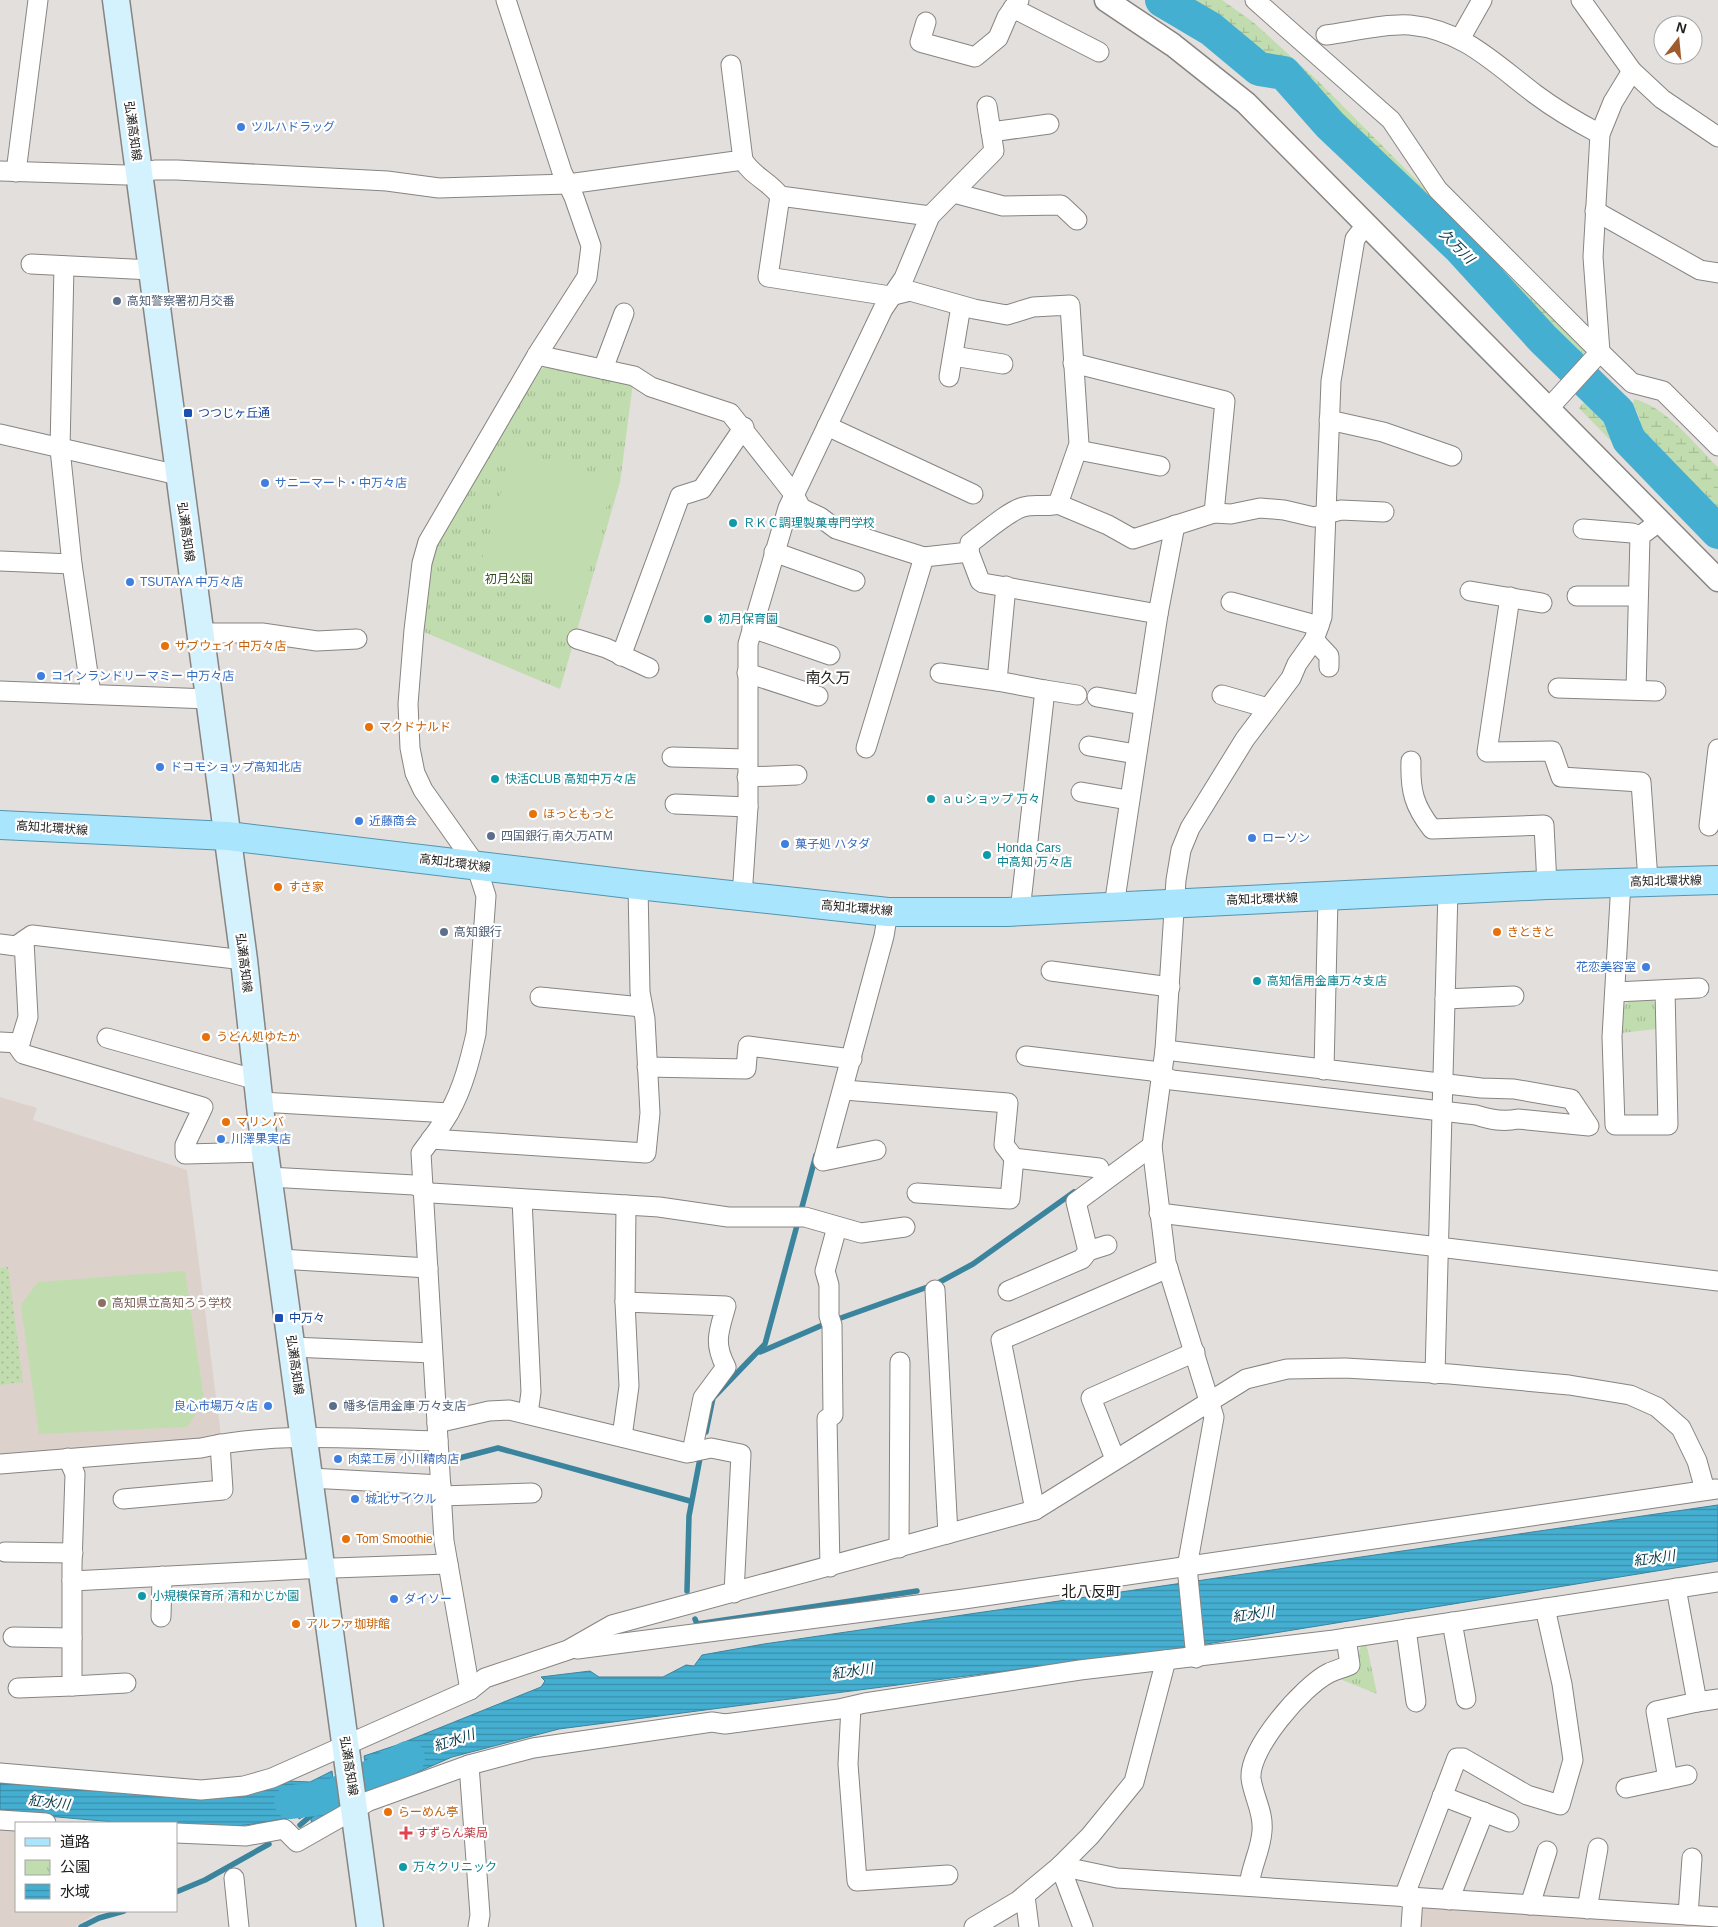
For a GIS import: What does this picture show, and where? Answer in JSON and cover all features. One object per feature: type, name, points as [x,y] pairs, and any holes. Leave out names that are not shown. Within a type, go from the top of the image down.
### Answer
[{"type":"main road","name":"弘瀬高知線","points":[[116,0],[178,475],[228,836],[267,1165],[370,1927]]},
{"type":"main road","name":"高知北環状線","points":[[0,825],[228,836],[638,886],[888,912],[1020,911],[1648,880],[1718,880]]},
{"type":"street","points":[[38,0],[8,172],[126,175],[155,170],[387,181],[439,188],[568,184],[742,160]]},
{"type":"street","points":[[470,1690],[448,1564],[441,1490],[421,1153],[449,1113],[464,1077],[476,1034],[486,896],[476,865],[423,790],[415,773],[410,748],[408,704],[422,563],[434,531],[537,355],[587,277],[591,246],[542,111],[506,0]]},
{"type":"street","points":[[1106,0],[1173,44],[1246,103],[1366,226],[1552,403],[1718,580]]},
{"type":"street","points":[[1256,0],[1391,120],[1438,190],[1597,355],[1632,383],[1663,392],[1718,446]]},
{"type":"street","points":[[1460,39],[1482,0]]},
{"type":"street","points":[[1581,0],[1632,71],[1662,99],[1718,137]]},
{"type":"street","points":[[926,22],[920,42],[975,58],[998,38],[1016,4],[1099,52]]},
{"type":"street","points":[[1326,35],[1407,25],[1449,33],[1493,59],[1535,94],[1575,121],[1600,134]]},
{"type":"street","points":[[731,65],[742,160],[749,171],[776,190],[780,196],[768,277],[890,296],[910,291],[961,306],[1007,315],[1033,307],[1070,304],[1079,444],[1058,504]]},
{"type":"street","points":[[1552,403],[1597,355],[1593,257],[1600,134],[1613,102],[1632,71]]},
{"type":"street","points":[[742,897],[748,807],[748,644],[774,552],[793,494],[890,296],[904,278],[930,216],[994,151],[987,106]]},
{"type":"street","points":[[991,132],[1049,124]]},
{"type":"street","points":[[954,193],[1003,206],[1062,205],[1077,220]]},
{"type":"street","points":[[780,196],[930,216]]},
{"type":"street","points":[[1595,212],[1700,270],[1718,273]]},
{"type":"street","points":[[1194,1652],[1187,1572],[1199,1506],[1212,1408],[1168,1268],[1152,1146],[1166,1050],[1174,902],[1178,865],[1190,828],[1245,739],[1291,678],[1297,664],[1317,633],[1322,617],[1331,381],[1355,239],[1366,226]]},
{"type":"street","points":[[31,264],[152,270]]},
{"type":"street","points":[[64,266],[60,449],[72,564],[91,694]]},
{"type":"street","points":[[949,377],[961,306]]},
{"type":"street","points":[[603,369],[624,313]]},
{"type":"street","points":[[537,355],[634,376],[650,387],[730,413],[744,428],[793,494],[801,508],[820,517],[836,529],[924,558],[969,552]]},
{"type":"street","points":[[953,356],[1003,364]]},
{"type":"street","points":[[1073,363],[1225,401],[1214,513]]},
{"type":"street","points":[[1329,420],[1383,432],[1452,456]]},
{"type":"street","points":[[827,426],[973,494]]},
{"type":"street","points":[[621,656],[680,496],[702,489],[744,428]]},
{"type":"street","points":[[0,434],[178,475]]},
{"type":"street","points":[[1078,450],[1160,466]]},
{"type":"street","points":[[1158,614],[980,581],[969,552],[970,544],[1021,508],[1035,505],[1048,508],[1058,504],[1108,525],[1133,539],[1214,513],[1231,514],[1260,508],[1284,510],[1314,517],[1327,512],[1341,510],[1384,512]]},
{"type":"street","points":[[1636,690],[1640,536],[1660,520]]},
{"type":"street","points":[[1114,906],[1143,704],[1175,525]]},
{"type":"street","points":[[1583,529],[1632,533],[1640,536]]},
{"type":"street","points":[[774,552],[855,581]]},
{"type":"street","points":[[866,748],[924,558]]},
{"type":"street","points":[[0,561],[72,564]]},
{"type":"street","points":[[997,681],[1006,586]]},
{"type":"street","points":[[1470,591],[1542,603]]},
{"type":"street","points":[[1577,596],[1638,596]]},
{"type":"street","points":[[1510,597],[1487,752],[1552,751],[1561,777],[1641,782],[1648,880]]},
{"type":"street","points":[[1231,602],[1317,633],[1329,656],[1329,667]]},
{"type":"street","points":[[752,628],[830,655]]},
{"type":"street","points":[[201,633],[262,633],[316,641],[357,639]]},
{"type":"street","points":[[577,639],[606,648],[648,668]]},
{"type":"street","points":[[940,673],[1077,695]]},
{"type":"street","points":[[747,674],[818,696]]},
{"type":"street","points":[[1558,688],[1656,691]]},
{"type":"street","points":[[1020,911],[1045,690]]},
{"type":"street","points":[[0,691],[209,699]]},
{"type":"street","points":[[1222,695],[1268,708]]},
{"type":"street","points":[[1097,697],[1143,704]]},
{"type":"street","points":[[1089,746],[1136,754]]},
{"type":"street","points":[[1709,826],[1718,749]]},
{"type":"street","points":[[672,757],[797,775]]},
{"type":"street","points":[[1411,762],[1411,786],[1418,812],[1432,829],[1544,825],[1547,885]]},
{"type":"street","points":[[1081,792],[1128,800]]},
{"type":"street","points":[[675,804],[748,807]]},
{"type":"street","points":[[1621,882],[1612,1037],[1615,1125],[1668,1125],[1665,990]]},
{"type":"street","points":[[431,1139],[646,1153],[650,1113],[640,992],[638,886]]},
{"type":"street","points":[[1435,1374],[1448,890]]},
{"type":"street","points":[[1324,1070],[1328,897]]},
{"type":"street","points":[[876,1150],[823,1160],[844,1090],[884,936],[888,912]]},
{"type":"street","points":[[0,944],[16,946],[32,935],[244,960]]},
{"type":"street","points":[[24,941],[28,1017],[18,1047],[23,1054],[202,1108],[185,1145],[185,1154],[414,1185],[431,1193],[626,1205],[728,1217],[798,1217],[862,1233],[905,1227]]},
{"type":"street","points":[[1051,971],[1170,986]]},
{"type":"street","points":[[1615,992],[1699,988]]},
{"type":"street","points":[[1445,999],[1514,996]]},
{"type":"street","points":[[540,998],[642,1007]]},
{"type":"street","points":[[108,1038],[259,1091],[449,1113]]},
{"type":"street","points":[[0,1042],[20,1043]]},
{"type":"street","points":[[647,1067],[746,1069],[748,1046],[852,1059]]},
{"type":"street","points":[[1026,1056],[1152,1071],[1172,1080],[1476,1115],[1490,1120],[1508,1121],[1518,1119],[1589,1126],[1572,1100],[1514,1089],[1324,1070],[1166,1050]]},
{"type":"street","points":[[844,1090],[1008,1103],[1004,1145],[1014,1158],[1010,1199],[917,1193]]},
{"type":"street","points":[[1088,1251],[1076,1202],[1152,1146]]},
{"type":"street","points":[[1014,1158],[1099,1168]]},
{"type":"street","points":[[522,1199],[531,1392],[528,1414]]},
{"type":"street","points":[[622,1437],[629,1386],[625,1302],[626,1205]]},
{"type":"street","points":[[1160,1213],[1718,1281]]},
{"type":"street","points":[[830,1567],[827,1419],[833,1415],[832,1325],[829,1316],[829,1285],[825,1271],[837,1227]]},
{"type":"street","points":[[1008,1291],[1082,1259],[1088,1251],[1107,1245]]},
{"type":"street","points":[[280,1259],[428,1268]]},
{"type":"street","points":[[1035,1510],[1000,1340],[1168,1268]]},
{"type":"street","points":[[935,1290],[948,1534]]},
{"type":"street","points":[[625,1302],[726,1306],[717,1337],[718,1353],[726,1367],[703,1398],[698,1451]]},
{"type":"street","points":[[292,1347],[432,1353]]},
{"type":"street","points":[[1115,1459],[1091,1398],[1195,1352]]},
{"type":"street","points":[[899,1548],[900,1362]]},
{"type":"street","points":[[0,1773],[216,1790],[244,1786],[272,1778],[346,1750],[470,1690],[485,1678],[568,1650],[612,1625],[1035,1510],[1115,1459],[1212,1408],[1246,1379],[1287,1369],[1345,1368],[1435,1374],[1569,1385],[1630,1395],[1657,1407],[1681,1428],[1712,1489],[1187,1572],[568,1650]]},
{"type":"street","points":[[0,1464],[201,1448],[220,1444],[438,1432],[489,1411],[510,1410],[687,1453],[698,1451],[741,1454],[734,1593]]},
{"type":"street","points":[[123,1499],[223,1490],[220,1444]]},
{"type":"street","points":[[68,1458],[75,1474],[72,1686]]},
{"type":"street","points":[[310,1478],[441,1490],[532,1493]]},
{"type":"street","points":[[6,1552],[73,1553]]},
{"type":"street","points":[[72,1581],[448,1564]]},
{"type":"street","points":[[161,1617],[162,1576]]},
{"type":"street","points":[[178,1833],[246,1836],[284,1829],[297,1842],[355,1805],[469,1765],[533,1748],[712,1722],[725,1724],[851,1707],[1080,1670],[1166,1660],[1194,1652],[1346,1638],[1718,1582]]},
{"type":"street","points":[[1676,1588],[1697,1702]]},
{"type":"street","points":[[1411,1927],[1408,1898],[1442,1796],[1457,1758],[1463,1758],[1527,1795],[1560,1805],[1573,1760],[1562,1684],[1545,1608]]},
{"type":"street","points":[[1452,1622],[1466,1699]]},
{"type":"street","points":[[1406,1629],[1416,1702]]},
{"type":"street","points":[[13,1637],[72,1638]]},
{"type":"street","points":[[1249,1886],[1250,1869],[1261,1842],[1262,1830],[1262,1816],[1251,1778],[1255,1758],[1262,1744],[1302,1693],[1328,1673],[1350,1665],[1346,1638]]},
{"type":"street","points":[[974,1927],[1025,1896],[1060,1866],[1090,1836],[1134,1782],[1166,1660]]},
{"type":"street","points":[[18,1688],[126,1683]]},
{"type":"street","points":[[1668,1779],[1656,1711],[1718,1699]]},
{"type":"street","points":[[851,1707],[848,1764],[857,1882],[948,1875]]},
{"type":"street","points":[[469,1765],[480,1915],[478,1927]]},
{"type":"street","points":[[1626,1788],[1687,1775]]},
{"type":"street","points":[[1442,1796],[1509,1822]]},
{"type":"street","points":[[1448,1900],[1484,1812]]},
{"type":"street","points":[[0,1820],[31,1822]]},
{"type":"street","points":[[1587,1909],[1598,1848]]},
{"type":"street","points":[[1530,1905],[1547,1852]]},
{"type":"street","points":[[1688,1915],[1692,1858]]},
{"type":"street","points":[[1060,1866],[1117,1878],[1718,1917]]},
{"type":"street","points":[[1060,1866],[1083,1927]]},
{"type":"street","points":[[234,1878],[238,1927]]},
{"type":"street","points":[[1025,1896],[1029,1927]]},
{"type":"shaded area","name":"高知県立高知ろう学校","points":[[0,1097],[37,1108],[33,1120],[187,1170],[221,1436],[200,1444],[0,1457]]},
{"type":"shaded area","points":[[0,1826],[15,1828],[15,1912],[105,1912],[93,1915],[75,1927],[0,1927]]},
{"type":"shaded area","points":[[1422,1905],[1718,1924],[1718,1927],[1419,1927]]},
{"type":"green space","points":[[1176,0],[1222,0],[1253,22],[1318,81],[1586,351],[1578,360],[1562,343],[1550,339],[1528,309],[1460,235],[1448,227],[1438,214],[1398,180],[1377,154],[1276,58],[1277,66],[1263,63],[1238,43],[1220,23]]},
{"type":"green space","name":"初月公園","points":[[549,363],[633,383],[620,482],[560,689],[424,632],[428,570],[437,544],[536,374]]},
{"type":"green space","points":[[1634,399],[1658,410],[1669,418],[1718,467],[1718,522],[1639,442],[1640,419],[1633,403]]},
{"type":"green space","points":[[1583,403],[1591,404],[1602,416],[1605,427],[1718,539],[1718,551],[1579,408]]},
{"type":"green space","points":[[513,451],[614,480],[577,612],[475,584]]},
{"type":"green space","points":[[1650,998],[1656,1004],[1656,1029],[1621,1033],[1622,1008],[1631,999]]},
{"type":"green space","points":[[8,1267],[23,1382],[0,1385],[0,1268]]},
{"type":"green space","points":[[185,1271],[204,1400],[187,1427],[39,1434],[21,1305],[38,1282]]},
{"type":"green space","points":[[1366,1642],[1377,1694],[1340,1679],[1360,1669],[1359,1652],[1362,1643]]},
{"type":"water","points":[[1718,1505],[1718,1561],[1182,1648],[559,1729],[452,1757],[370,1793],[364,1756],[397,1745],[541,1687],[545,1681],[541,1677],[590,1671],[599,1677],[663,1677],[686,1665],[694,1666],[702,1655],[764,1644]]},
{"type":"water","points":[[332,1771],[337,1812],[312,1826],[310,1813],[299,1819],[298,1816],[252,1824],[192,1828],[178,1827],[178,1822],[115,1822],[0,1812],[0,1783],[197,1795],[287,1781],[310,1782]]},
{"type":"waterway","name":"久万川","points":[[1162,0],[1211,29],[1259,69],[1284,73],[1330,125],[1460,248],[1543,339],[1618,412],[1629,440],[1718,532]]},
{"type":"waterway","points":[[706,1432],[713,1398],[765,1344],[816,1155]]},
{"type":"waterway","points":[[838,1319],[936,1284],[973,1264],[1074,1192]]},
{"type":"waterway","points":[[760,1352],[825,1324]]},
{"type":"waterway","points":[[447,1454],[448,1461],[498,1448],[690,1501]]},
{"type":"waterway","points":[[687,1591],[689,1516],[701,1453]]},
{"type":"waterway","points":[[695,1619],[697,1624],[917,1591]]},
{"type":"waterway","name":"紅水川","points":[[291,1802],[331,1797],[408,1758]]},
{"type":"waterway","points":[[300,1825],[315,1812]]},
{"type":"waterway","points":[[178,1891],[205,1880],[269,1844]]},
{"type":"waterway","points":[[81,1927],[99,1918],[120,1912]]},
{"type":"place","name":"ツルハドラッグ","points":[[241,127]]},
{"type":"place","name":"高知警察署初月交番","points":[[117,301]]},
{"type":"place","name":"つつじヶ丘通","points":[[188,413]]},
{"type":"place","name":"サニーマート・中万々店","points":[[265,483]]},
{"type":"place","name":"ＲＫＣ調理製菓専門学校","points":[[733,523]]},
{"type":"place","name":"TSUTAYA 中万々店","points":[[130,582]]},
{"type":"place","name":"初月保育園","points":[[708,619]]},
{"type":"place","name":"サブウェイ 中万々店","points":[[165,646]]},
{"type":"place","name":"コインランドリーマミー 中万々店","points":[[41,676]]},
{"type":"place","name":"マクドナルド","points":[[369,727]]},
{"type":"place","name":"ドコモショップ高知北店","points":[[160,767]]},
{"type":"place","name":"快活CLUB 高知中万々店","points":[[495,779]]},
{"type":"place","name":"ａｕショップ 万々","points":[[931,799]]},
{"type":"place","name":"ほっともっと","points":[[533,814]]},
{"type":"place","name":"近藤商会","points":[[359,821]]},
{"type":"place","name":"四国銀行 南久万ATM","points":[[491,836]]},
{"type":"place","name":"ローソン","points":[[1252,838]]},
{"type":"place","name":"菓子処 ハタダ","points":[[785,844]]},
{"type":"place","name":"Honda Cars 中高知 万々店","points":[[987,855]]},
{"type":"place","name":"すき家","points":[[278,887]]},
{"type":"place","name":"高知銀行","points":[[444,932]]},
{"type":"place","name":"きときと","points":[[1497,932]]},
{"type":"place","name":"花恋美容室","points":[[1646,967]]},
{"type":"place","name":"高知信用金庫万々支店","points":[[1257,981]]},
{"type":"place","name":"うどん処ゆたか","points":[[206,1037]]},
{"type":"place","name":"マリンバ","points":[[226,1122]]},
{"type":"place","name":"川澤果実店","points":[[221,1139]]},
{"type":"place","name":"高知県立高知ろう学校","points":[[102,1303]]},
{"type":"place","name":"中万々","points":[[279,1318]]},
{"type":"place","name":"良心市場万々店","points":[[268,1406]]},
{"type":"place","name":"幡多信用金庫 万々支店","points":[[333,1406]]},
{"type":"place","name":"肉菜工房 小川精肉店","points":[[338,1459]]},
{"type":"place","name":"城北サイクル","points":[[355,1499]]},
{"type":"place","name":"Tom Smoothie","points":[[346,1539]]},
{"type":"place","name":"小規模保育所 清和かじか園","points":[[142,1596]]},
{"type":"place","name":"ダイソー","points":[[394,1599]]},
{"type":"place","name":"アルファ珈琲館","points":[[296,1624]]},
{"type":"place","name":"らーめん亭","points":[[388,1812]]},
{"type":"place","name":"すずらん薬局","points":[[406,1833]]},
{"type":"place","name":"万々クリニック","points":[[403,1867]]},
{"type":"district","name":"南久万","points":[[828,677]]},
{"type":"district","name":"北八反町","points":[[1091,1591]]}]
